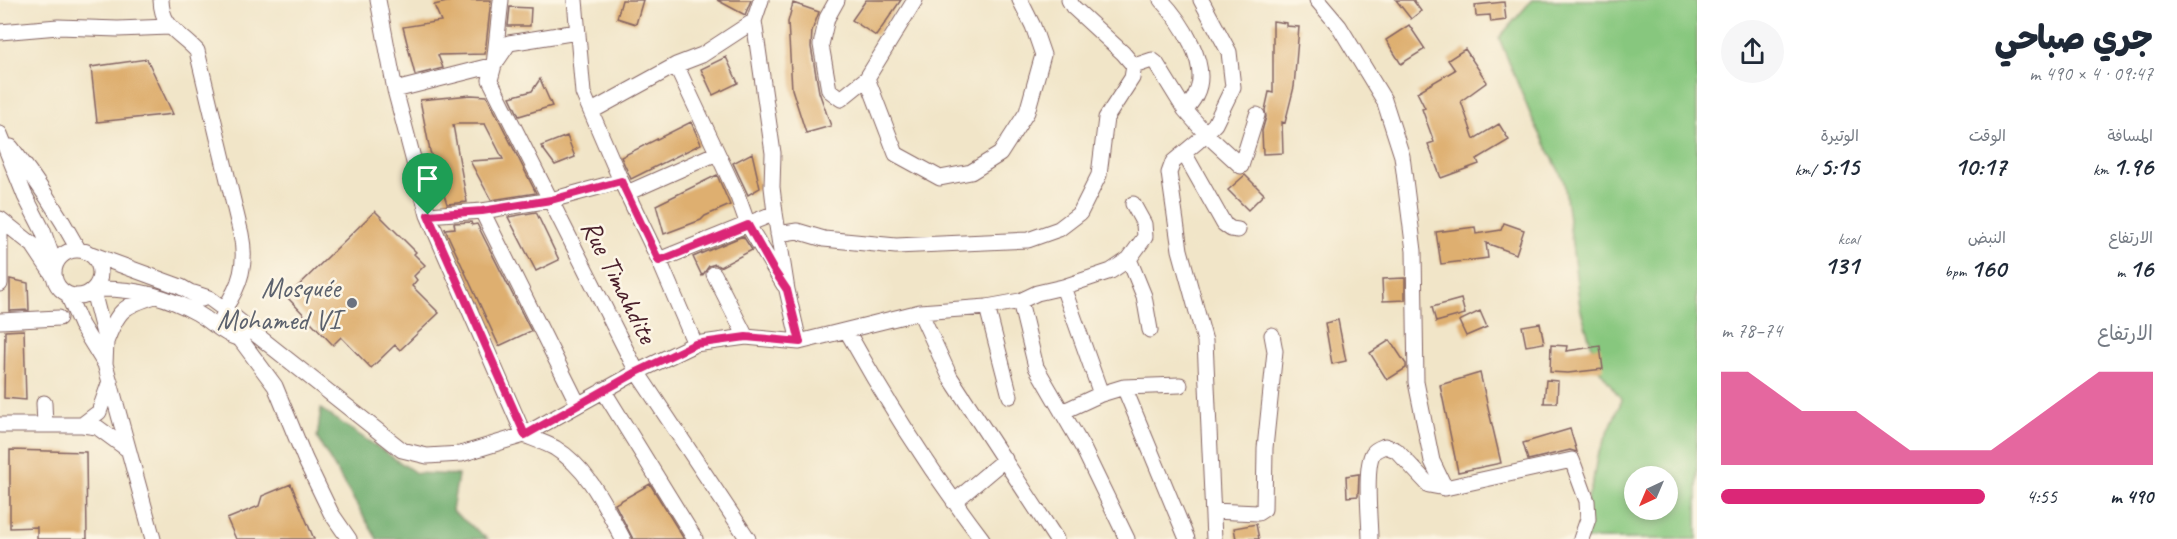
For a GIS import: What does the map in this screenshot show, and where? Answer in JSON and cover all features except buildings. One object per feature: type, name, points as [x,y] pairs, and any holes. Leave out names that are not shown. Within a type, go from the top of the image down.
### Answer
[{"type":"street","points":[[162,0],[162,11],[169,27],[197,51],[243,242],[244,266],[240,281],[234,296],[224,309]]},
{"type":"street","points":[[378,0],[394,90],[428,215],[525,435],[555,448],[574,464],[596,488],[623,539]]},
{"type":"street","name":"Rue Timahdite","points":[[501,0],[494,65],[490,80],[637,372],[748,539]]},
{"type":"street","points":[[575,0],[584,93],[695,344]]},
{"type":"street","points":[[761,0],[754,21],[773,153],[772,187],[787,290],[800,342]]},
{"type":"street","points":[[837,0],[827,18],[821,45],[829,90],[841,99],[867,78],[915,0]]},
{"type":"street","points":[[867,78],[896,154],[940,178],[971,172],[1000,154],[1027,112],[1043,55],[1033,26],[1020,0]]},
{"type":"street","points":[[1069,0],[1134,66]]},
{"type":"street","points":[[1161,0],[1182,25],[1194,47],[1199,86],[1185,110]]},
{"type":"street","points":[[1201,0],[1229,52],[1233,87],[1215,124],[1173,162],[1169,173],[1180,250],[1205,341],[1214,539]]},
{"type":"street","points":[[1317,0],[1339,26],[1384,100],[1402,156],[1414,251],[1416,382],[1432,460],[1445,488]]},
{"type":"street","points":[[592,111],[676,65],[702,54],[754,21]]},
{"type":"street","points":[[0,32],[58,27],[118,29],[169,27]]},
{"type":"street","points":[[394,90],[494,65],[509,42],[577,32]]},
{"type":"street","points":[[1134,66],[1152,60],[1156,63],[1185,110],[1206,134],[1241,166],[1257,115]]},
{"type":"street","points":[[676,65],[738,197],[748,225],[787,290]]},
{"type":"street","points":[[778,234],[797,231],[824,239],[896,246],[1028,240],[1059,229],[1080,213],[1099,176],[1106,118],[1132,78],[1134,66]]},
{"type":"street","points":[[0,134],[27,167],[84,251],[97,261],[101,270],[100,280],[94,290],[84,296],[68,295]]},
{"type":"street","points":[[0,134],[25,196],[43,231],[58,287],[68,295],[81,325],[105,364],[153,539]]},
{"type":"street","points":[[428,215],[482,211],[624,187],[717,153]]},
{"type":"street","points":[[1184,153],[1224,224],[1231,229],[1238,230]]},
{"type":"street","points":[[54,270],[64,253],[84,251],[209,298],[402,450],[427,456],[461,454],[525,435],[603,390],[695,344],[746,337],[800,342],[920,312],[987,307],[1020,301],[1111,271],[1129,259],[1145,237],[1144,224],[1133,204]]},
{"type":"street","points":[[482,211],[578,404]]},
{"type":"street","points":[[659,261],[775,213]]},
{"type":"street","points":[[0,219],[33,245],[54,270]]},
{"type":"street","points":[[0,230],[0,284]]},
{"type":"street","points":[[1129,259],[1144,296],[1150,330]]},
{"type":"street","points":[[714,274],[746,337]]},
{"type":"street","points":[[1063,287],[1101,394]]},
{"type":"street","points":[[94,290],[126,289],[156,296],[184,306],[244,342]]},
{"type":"street","points":[[94,290],[106,342],[105,364]]},
{"type":"street","points":[[194,293],[223,316],[275,386],[305,459],[331,513],[349,539]]},
{"type":"street","points":[[106,342],[115,319],[122,312],[132,303],[156,296]]},
{"type":"street","points":[[1020,301],[1036,368],[1083,448],[1127,539]]},
{"type":"street","points":[[987,307],[1010,396]]},
{"type":"street","points":[[920,312],[950,376],[1056,539]]},
{"type":"street","points":[[0,321],[59,318]]},
{"type":"street","points":[[847,331],[880,391],[954,502],[982,539]]},
{"type":"street","points":[[244,342],[256,334]]},
{"type":"street","points":[[1213,511],[1258,513],[1264,509],[1265,448],[1275,351],[1272,335]]},
{"type":"street","points":[[82,425],[99,412],[110,381]]},
{"type":"street","points":[[1062,412],[1101,394],[1124,387],[1180,385]]},
{"type":"street","points":[[1124,387],[1187,539]]},
{"type":"street","points":[[603,390],[695,539]]},
{"type":"street","points":[[44,403],[45,425]]},
{"type":"street","points":[[0,416],[0,425],[97,427],[127,449]]},
{"type":"street","points":[[1370,539],[1368,467],[1372,454],[1385,446],[1396,450],[1429,485],[1445,488],[1572,460],[1587,501],[1588,519],[1581,539]]},
{"type":"street","points":[[954,502],[1005,459]]},
{"type":"green space","points":[[1532,0],[1697,0],[1697,539],[1576,539],[1593,481],[1597,457],[1622,400],[1598,368],[1580,307],[1564,181],[1531,116],[1499,38]]},
{"type":"green space","points":[[321,409],[416,473],[458,475],[452,511],[488,539],[377,539],[317,438]]},
{"type":"place","name":"Mosquée Mohamed VI","points":[[352,303]]},
{"type":"route","points":[[621,181],[659,261],[748,225],[787,290],[800,342],[746,337],[695,344],[603,390],[525,435],[428,215],[482,211],[551,200],[621,181]]}]
